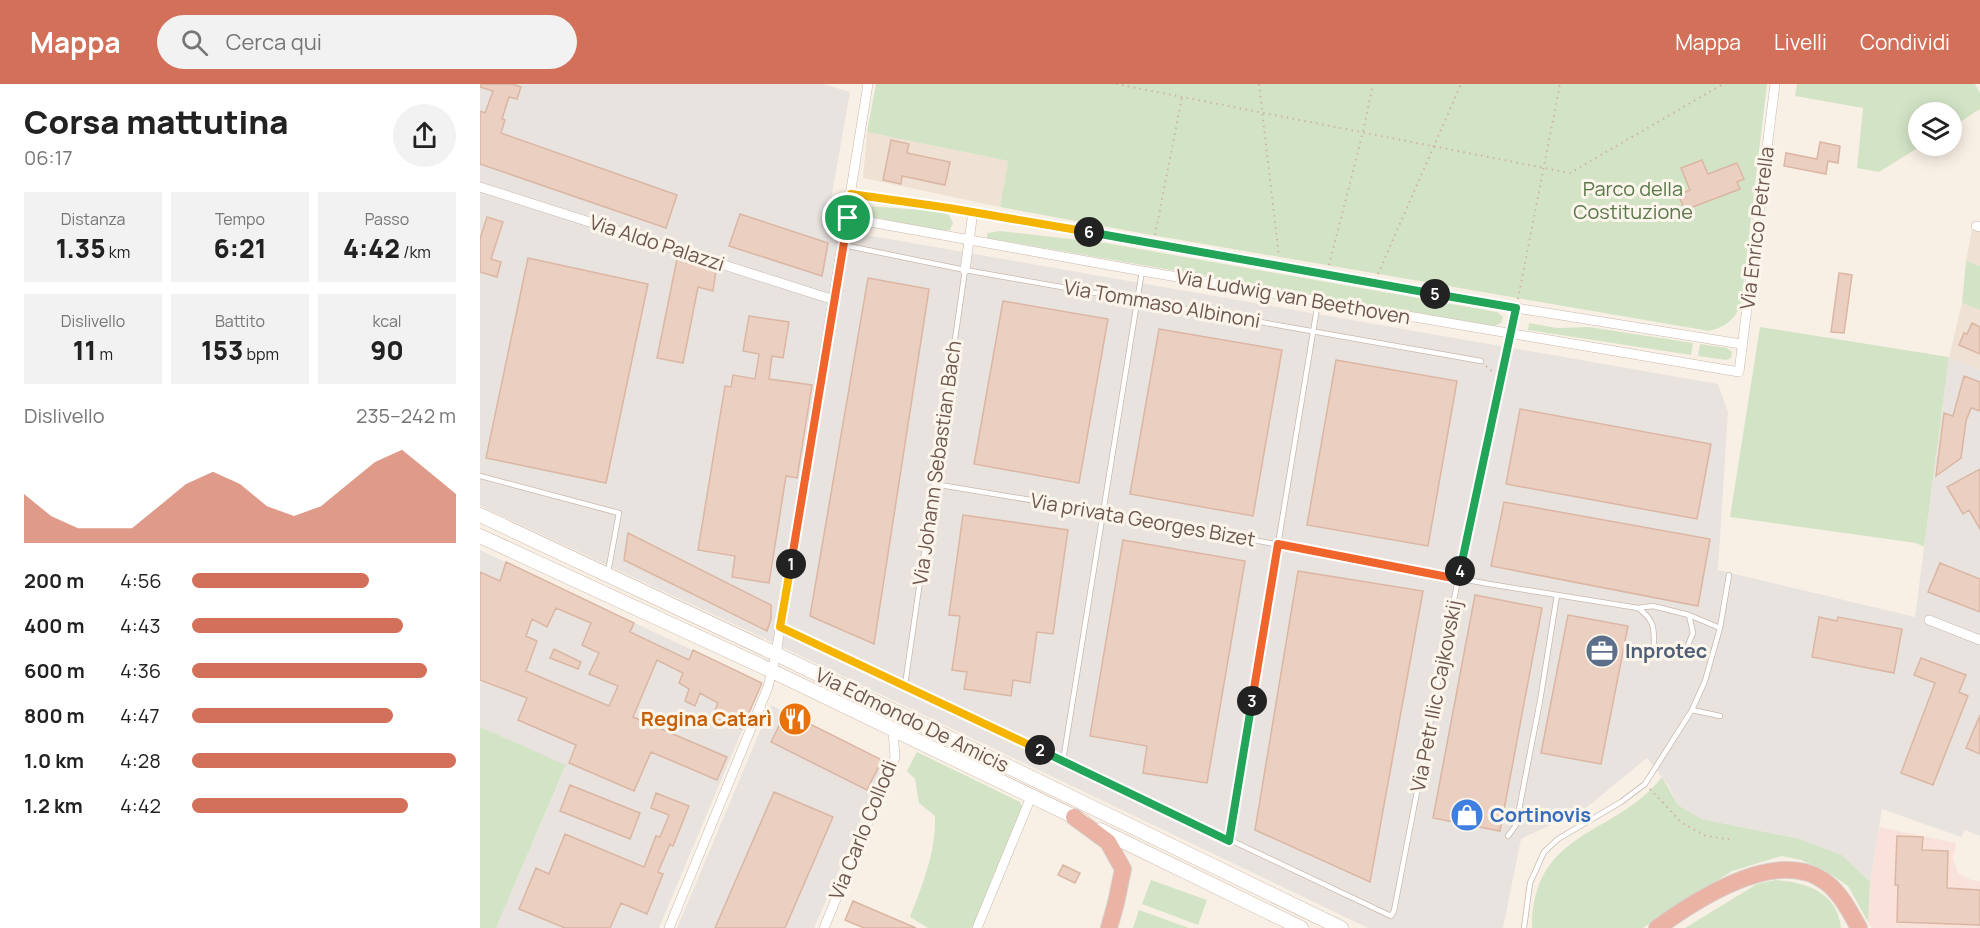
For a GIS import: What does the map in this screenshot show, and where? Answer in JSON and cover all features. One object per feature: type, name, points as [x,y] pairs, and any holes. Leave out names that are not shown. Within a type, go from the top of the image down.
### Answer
[{"type":"highway","points":[[1074,817],[1108,842],[1123,869],[1109,928]]},
{"type":"highway","points":[[1657,928],[1720,889],[1766,871],[1790,870],[1809,873],[1826,882],[1840,897],[1854,924]]},
{"type":"main road","name":"Via Edmondo De Amicis","points":[[480,515],[776,654],[1341,928]]},
{"type":"main road","name":"Via Edmondo De Amicis","points":[[480,536],[772,671],[1301,928]]},
{"type":"street","points":[[669,928],[768,687],[772,671],[848,218],[868,84]]},
{"type":"street","name":"Via Enrico Petrella","points":[[1739,372],[1775,84]]},
{"type":"street","name":"Via Aldo Palazzi","points":[[480,186],[834,300]]},
{"type":"street","name":"Via Ludwig van Beethoven","points":[[851,194],[974,212],[1516,308],[1741,344]]},
{"type":"street","name":"Via Johann Sebastian Bach","points":[[964,270],[974,212]]},
{"type":"street","name":"Via Ludwig van Beethoven","points":[[848,218],[1142,271],[1739,372]]},
{"type":"street","points":[[1511,334],[1516,308]]},
{"type":"street","points":[[1929,620],[1980,640]]},
{"type":"street","name":"Via Carlo Collodi","points":[[824,928],[895,757],[893,730]]},
{"type":"street","points":[[977,928],[1031,797]]},
{"type":"lane","name":"Via Tommaso Albinoni","points":[[843,245],[964,270],[1481,361]]},
{"type":"lane","name":"Via Johann Sebastian Bach","points":[[905,685],[964,270]]},
{"type":"lane","points":[[1063,761],[1142,271]]},
{"type":"lane","points":[[780,627],[1229,841],[1318,301]]},
{"type":"lane","name":"Via Petr Ilic Cajkovskij","points":[[1229,841],[1391,916],[1401,876],[1458,579],[1511,334]]},
{"type":"lane","points":[[480,476],[619,513],[608,575]]},
{"type":"lane","name":"Via privata Georges Bizet","points":[[934,484],[1103,512],[1458,579],[1638,608],[1653,606],[1689,615]]},
{"type":"lane","points":[[1524,928],[1530,883],[1544,852],[1558,838],[1621,802],[1645,784],[1692,710],[1705,681],[1720,628],[1729,575]]},
{"type":"lane","points":[[1508,836],[1516,825],[1540,701],[1557,595]]},
{"type":"lane","points":[[1638,608],[1649,616],[1654,627],[1654,648],[1662,654],[1671,656],[1686,650],[1694,633],[1689,615]]},
{"type":"lane","points":[[1689,615],[1720,628]]},
{"type":"lane","points":[[1692,710],[1720,716]]},
{"type":"path","points":[[1116,84],[1570,172],[1723,84]]},
{"type":"path","points":[[1259,84],[1279,257],[1278,266]]},
{"type":"path","points":[[1327,274],[1373,84]]},
{"type":"path","points":[[1374,283],[1461,84]]},
{"type":"path","points":[[1516,308],[1560,84]]},
{"type":"path","points":[[1153,244],[1182,97]]},
{"type":"path","points":[[1481,361],[1501,381]]},
{"type":"path","points":[[1645,784],[1682,823],[1706,836],[1734,840]]},
{"type":"shaded area","points":[[480,84],[823,84],[850,92],[826,228],[1718,384],[1728,412],[1718,570],[1915,617],[1949,357],[1980,370],[1980,836],[1965,830],[1961,837],[1882,809],[1870,882],[1842,855],[1800,839],[1702,819],[1678,805],[1668,785],[1647,758],[1586,808],[1521,839],[1503,928],[1368,928],[755,634],[480,506]]},
{"type":"shaded area","points":[[867,132],[1008,161],[1000,207],[863,178]]},
{"type":"shaded area","points":[[1972,229],[1980,232],[1980,266],[1966,261]]},
{"type":"shaded area","points":[[1962,303],[1980,310],[1980,370],[1949,357]]},
{"type":"shaded area","points":[[480,550],[762,683],[659,928],[496,928],[566,766],[480,727]]},
{"type":"shaded area","points":[[771,705],[886,763],[814,928],[677,928]]},
{"type":"shaded area","points":[[1879,827],[1956,843],[1953,858],[1958,873],[1971,880],[1980,881],[1980,928],[1872,928],[1868,922],[1870,882]]},
{"type":"green space","name":"Parco della Costituzione","points":[[876,84],[1767,84],[1741,304],[1729,322],[1709,331],[1000,207],[1008,161],[867,132]]},
{"type":"green space","points":[[1797,84],[1975,84],[1980,93],[1980,109],[1962,121],[1962,102],[1908,102],[1908,154],[1879,172],[1857,168],[1863,108],[1795,96]]},
{"type":"green space","points":[[866,206],[938,211],[949,215],[953,223],[950,230],[942,231],[867,216],[862,212]]},
{"type":"green space","points":[[1000,231],[1105,243],[1497,312],[1503,317],[1501,323],[1494,326],[987,238],[987,233]]},
{"type":"green space","points":[[1966,261],[1980,266],[1980,310],[1962,303]]},
{"type":"green space","points":[[1529,323],[1557,328],[1589,327],[1693,343],[1691,355],[1528,330]]},
{"type":"green space","points":[[1760,327],[1949,357],[1924,547],[1916,543],[1730,517]]},
{"type":"green space","points":[[1700,344],[1727,348],[1732,352],[1731,358],[1726,360],[1698,356]]},
{"type":"green space","points":[[480,727],[566,765],[496,928],[480,928]]},
{"type":"green space","points":[[917,752],[1020,802],[1022,807],[974,928],[928,928],[910,917],[928,867],[935,829],[935,816],[919,803],[915,779],[907,771]]},
{"type":"green space","points":[[1662,777],[1678,805],[1702,819],[1800,839],[1842,855],[1870,882],[1868,922],[1848,886],[1824,870],[1801,860],[1782,856],[1732,871],[1643,928],[1532,928],[1536,896],[1546,871],[1561,853],[1579,838],[1643,797]]},
{"type":"green space","points":[[1151,880],[1207,900],[1198,925],[1142,904]]},
{"type":"green space","points":[[1776,880],[1799,883],[1819,892],[1834,906],[1841,928],[1685,928],[1757,884]]},
{"type":"green space","points":[[1139,910],[1189,928],[1133,928]]},
{"type":"building","points":[[480,84],[512,84],[521,87],[517,99],[509,97],[502,119],[505,120],[501,133],[677,195],[666,228],[480,164],[480,111],[485,113],[493,91],[480,87]]},
{"type":"building","points":[[891,140],[909,144],[907,153],[950,162],[945,185],[902,176],[901,184],[883,180]]},
{"type":"building","points":[[1820,142],[1840,146],[1838,163],[1828,161],[1826,174],[1784,166],[1786,153],[1817,159]]},
{"type":"building","points":[[1702,160],[1708,174],[1737,163],[1744,179],[1737,182],[1740,189],[1690,208],[1689,206],[1684,208],[1680,199],[1685,197],[1683,193],[1690,190],[1681,168]]},
{"type":"building","points":[[740,214],[828,243],[822,276],[729,246]]},
{"type":"building","points":[[487,217],[503,222],[491,259],[501,262],[497,277],[480,272],[480,239]]},
{"type":"building","points":[[528,258],[648,284],[606,483],[486,458]]},
{"type":"building","points":[[677,259],[716,271],[713,291],[698,287],[683,363],[657,358]]},
{"type":"building","points":[[1839,273],[1852,275],[1844,333],[1831,332]]},
{"type":"building","points":[[868,278],[929,289],[874,644],[810,616]]},
{"type":"building","points":[[1003,301],[1108,319],[1079,483],[974,464]]},
{"type":"building","points":[[749,316],[789,322],[783,358],[772,356],[769,379],[812,385],[797,478],[786,476],[769,583],[732,577],[735,556],[698,550],[725,386],[731,387],[733,375],[755,379],[759,354],[743,351]]},
{"type":"building","points":[[1972,323],[1980,327],[1980,354],[1959,345],[1964,333],[1967,334]]},
{"type":"building","points":[[1159,329],[1282,350],[1253,516],[1130,494]]},
{"type":"building","points":[[1336,360],[1457,381],[1428,546],[1307,525]]},
{"type":"building","points":[[1964,376],[1980,382],[1980,411],[1971,408],[1966,421],[1961,458],[1936,476],[1944,413],[1953,416]]},
{"type":"building","points":[[1520,409],[1711,444],[1697,519],[1506,484]]},
{"type":"building","points":[[1980,469],[1980,529],[1969,510],[1963,514],[1947,487]]},
{"type":"building","points":[[1504,502],[1710,539],[1698,606],[1491,566]]},
{"type":"building","points":[[963,515],[1068,530],[1053,634],[1037,632],[1030,683],[1013,680],[1011,696],[964,689],[967,672],[952,670],[960,616],[949,615]]},
{"type":"building","points":[[628,533],[771,605],[771,619],[767,631],[624,560]]},
{"type":"building","points":[[1123,540],[1245,561],[1207,783],[1143,773],[1147,746],[1090,736]]},
{"type":"building","points":[[506,562],[634,623],[630,632],[689,660],[693,650],[762,683],[742,729],[712,717],[718,703],[700,693],[695,706],[685,701],[689,689],[679,683],[683,673],[657,660],[633,717],[727,757],[717,780],[651,752],[634,791],[569,763],[576,745],[518,720],[527,698],[480,680],[480,572],[500,581]],"holes":[[[556,608],[591,623],[582,645],[599,653],[589,674],[618,686],[609,706],[526,671],[537,641],[526,636],[532,619],[547,627]]]},
{"type":"building","points":[[1940,563],[1980,579],[1980,612],[1928,592]]},
{"type":"building","points":[[1298,571],[1423,591],[1370,882],[1255,830]]},
{"type":"building","points":[[1475,595],[1542,608],[1500,831],[1433,818]]},
{"type":"building","points":[[1568,615],[1628,626],[1601,764],[1541,753]]},
{"type":"building","points":[[1819,617],[1837,621],[1838,617],[1902,629],[1894,673],[1812,657]]},
{"type":"building","points":[[554,649],[581,662],[578,669],[550,658]]},
{"type":"building","points":[[1921,658],[1966,675],[1959,692],[1968,696],[1933,785],[1901,773],[1935,683],[1914,675]]},
{"type":"building","points":[[786,712],[882,760],[867,790],[771,742]]},
{"type":"building","points":[[1980,715],[1980,754],[1966,748]]},
{"type":"building","points":[[570,785],[640,813],[630,839],[560,811]]},
{"type":"building","points":[[774,792],[833,817],[785,928],[715,928]]},
{"type":"building","points":[[656,793],[689,806],[673,846],[670,844],[658,872],[663,874],[647,914],[621,903],[610,928],[565,928],[519,909],[536,868],[549,874],[565,834],[644,867],[656,836],[660,837],[669,815],[651,808]]},
{"type":"building","points":[[1897,836],[1923,837],[1922,850],[1948,851],[1947,888],[1980,890],[1980,925],[1897,922],[1898,885],[1895,885]]},
{"type":"building","points":[[1063,865],[1080,873],[1075,883],[1058,875]]},
{"type":"building","points":[[853,901],[916,928],[864,928],[845,920]]},
{"type":"place","name":"Inprotec","points":[[1602,651]]},
{"type":"place","name":"Regina Catarì","points":[[795,719]]},
{"type":"place","name":"Cortinovis","points":[[1467,815]]},
{"type":"route","points":[[851,194],[974,212],[1516,308],[1458,579],[1278,544],[1229,841],[780,627],[848,218],[851,194]]}]
